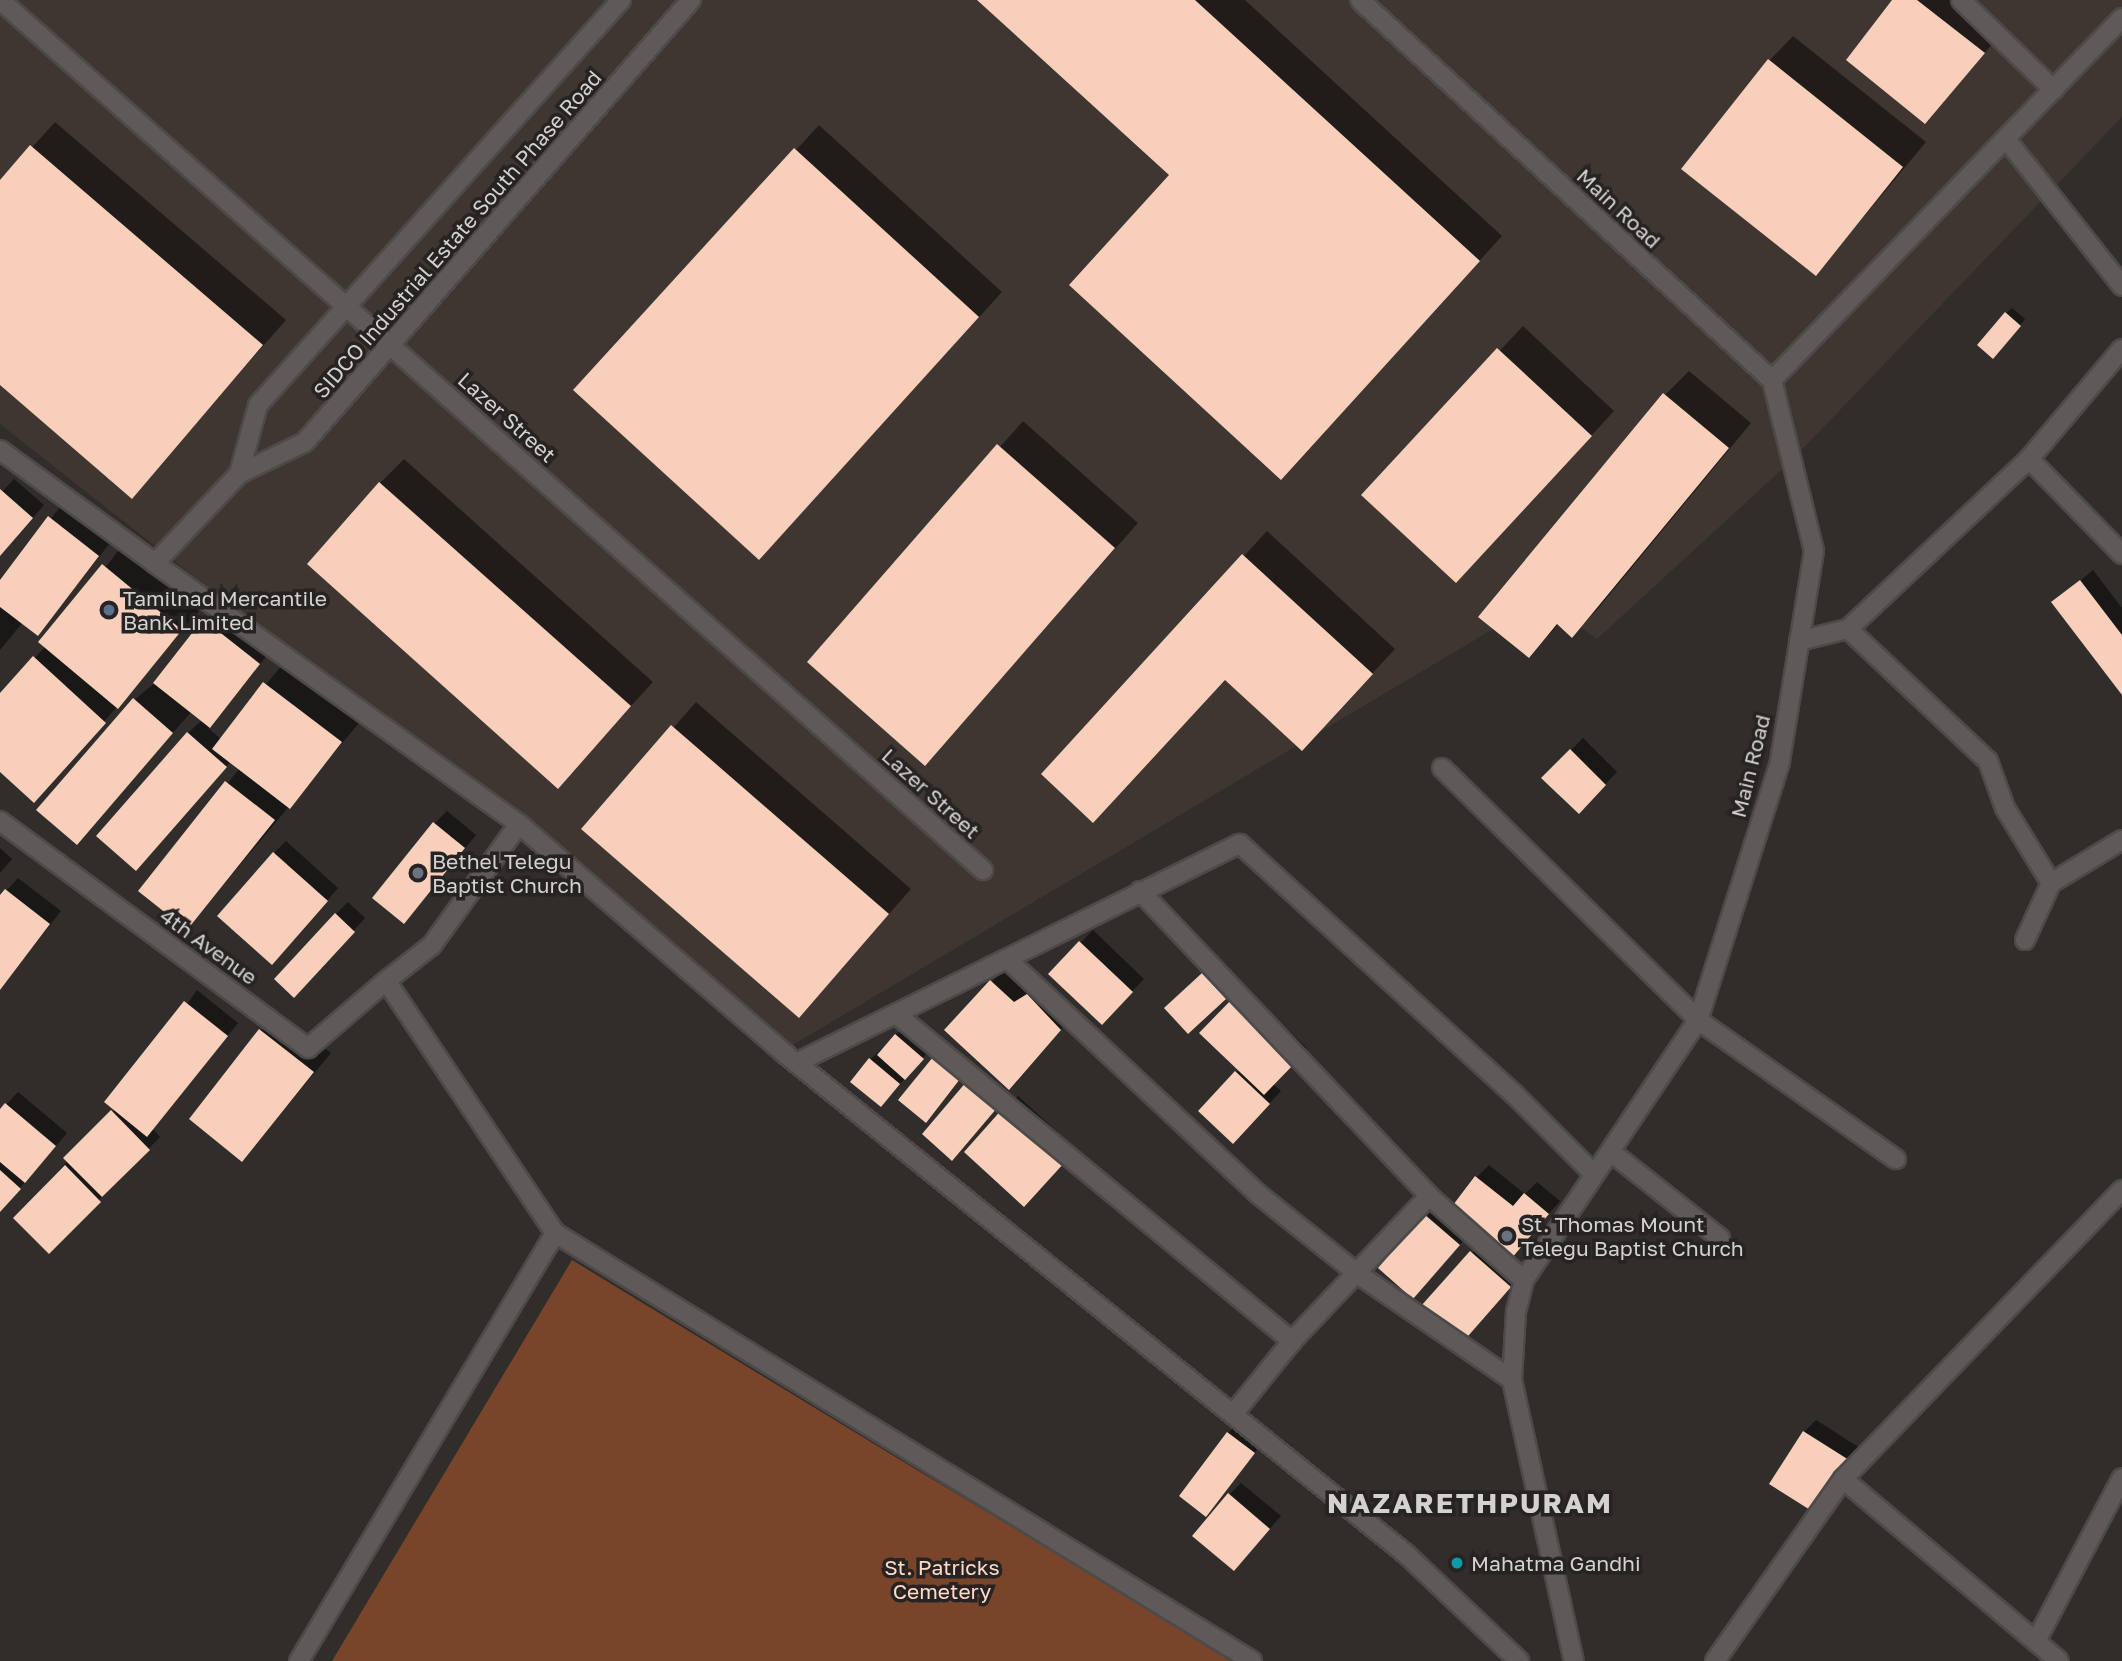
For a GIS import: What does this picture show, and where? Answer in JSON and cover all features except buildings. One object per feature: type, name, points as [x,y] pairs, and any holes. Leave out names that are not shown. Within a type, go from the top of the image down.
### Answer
[{"type":"street","name":"Lazer Street","points":[[0,0],[983,870]]},
{"type":"street","name":"SIDCO Industrial Estate South Phase Road","points":[[239,474],[258,405],[621,0]]},
{"type":"street","name":"SIDCO Industrial Estate South Phase Road","points":[[155,564],[239,474],[305,442],[691,0]]},
{"type":"street","name":"Main Road","points":[[1360,0],[1772,380],[1814,551],[1780,762],[1698,1020],[1611,1152],[1593,1173],[1524,1280],[1516,1311],[1513,1380],[1574,1661]]},
{"type":"street","points":[[1961,0],[2054,90]]},
{"type":"street","points":[[1772,380],[2122,18]]},
{"type":"street","points":[[2006,139],[2122,286]]},
{"type":"street","points":[[1798,641],[1848,629],[2029,459],[2122,349]]},
{"type":"street","points":[[0,450],[519,824],[796,1063],[1406,1554],[1519,1661]]},
{"type":"street","points":[[2029,459],[2122,554]]},
{"type":"street","points":[[1848,629],[1988,761],[2005,808],[2051,883]]},
{"type":"street","points":[[1442,768],[1698,1020],[1896,1159]]},
{"type":"street","name":"4th Avenue","points":[[0,821],[308,1048],[386,981]]},
{"type":"street","points":[[519,824],[432,945],[386,981],[555,1233],[1252,1661]]},
{"type":"street","points":[[2025,940],[2051,883],[2122,840]]},
{"type":"street","points":[[796,1063],[1240,844],[1514,1094],[1593,1173]]},
{"type":"street","points":[[1140,891],[1429,1196],[1524,1280]]},
{"type":"street","points":[[1007,959],[1258,1194],[1358,1274],[1513,1380]]},
{"type":"street","points":[[896,1014],[1292,1341]]},
{"type":"street","points":[[1611,1152],[1720,1238]]},
{"type":"street","points":[[1715,1661],[1843,1479],[2122,1189]]},
{"type":"street","points":[[1234,1413],[1292,1341],[1429,1196]]},
{"type":"street","points":[[299,1661],[555,1233]]},
{"type":"street","points":[[2036,1641],[2122,1478]]},
{"type":"street","points":[[1843,1479],[2059,1661]]},
{"type":"shaded area","points":[[0,0],[2122,0],[2122,117],[1789,463],[1597,639],[1542,600],[791,1046],[0,424]]},
{"type":"green space","name":"St. Patricks Cemetery","points":[[572,1260],[912,1467],[1236,1661],[332,1661]]},
{"type":"place","name":"Tamilnad Mercantile Bank Limited","points":[[109,610]]},
{"type":"place","name":"Bethel Telegu Baptist Church","points":[[418,873]]},
{"type":"place","name":"St. Thomas Mount Telegu Baptist Church","points":[[1507,1236]]},
{"type":"place","name":"Mahatma Gandhi","points":[[1457,1563]]},
{"type":"district","name":"NAZARETHPURAM","points":[[1470,1503]]}]
